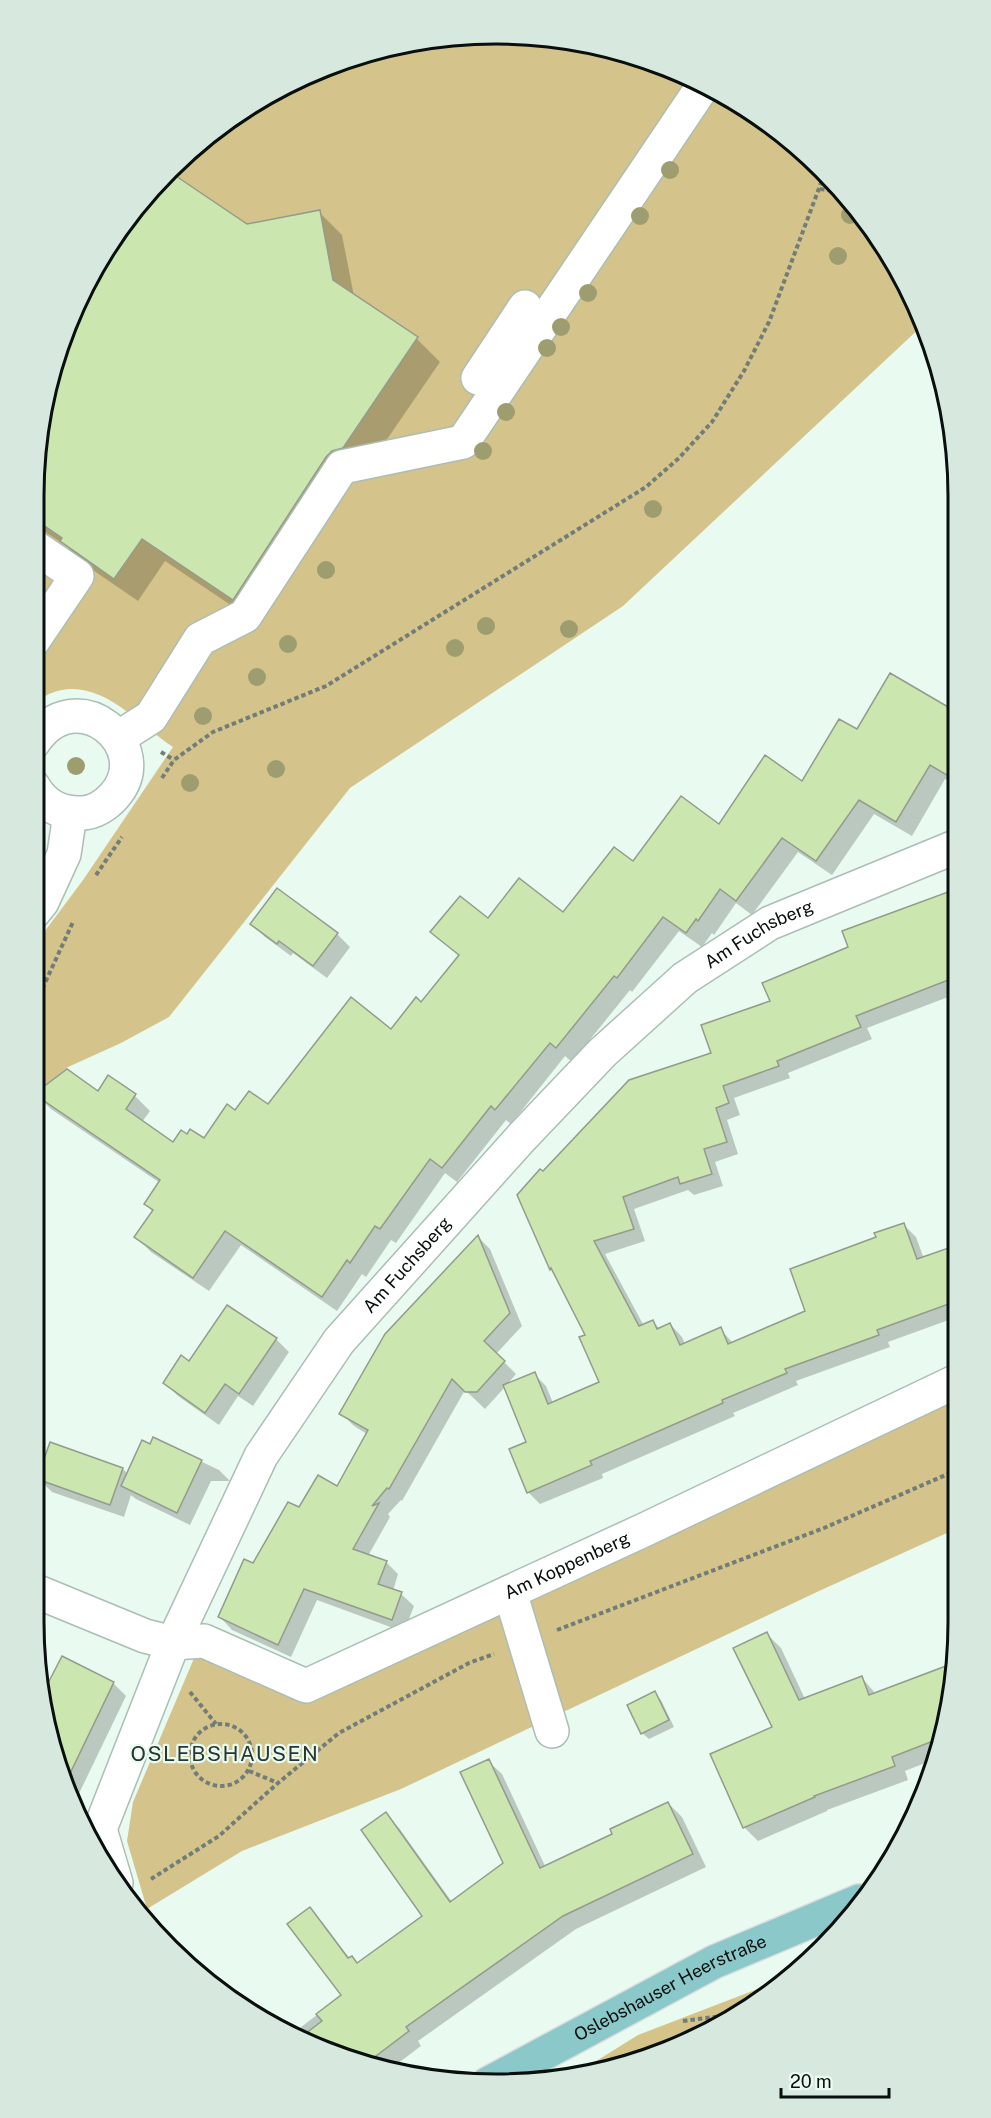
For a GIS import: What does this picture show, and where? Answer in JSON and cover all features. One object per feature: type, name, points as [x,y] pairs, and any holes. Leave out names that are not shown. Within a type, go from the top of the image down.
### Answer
[{"type":"main road","name":"Oslebshauser Heerstraße","points":[[506,2074],[714,1962],[847,1906]]},
{"type":"street","points":[[118,738],[151,717],[200,639],[245,616],[342,467],[463,442],[699,92]]},
{"type":"street","points":[[433,448],[525,307]]},
{"type":"street","points":[[44,554],[77,576],[44,625]]},
{"type":"street","points":[[44,729],[61,718],[83,716],[99,721],[118,738],[125,754],[125,771],[118,791],[107,804],[87,813],[70,814],[53,808],[44,800]]},
{"type":"street","points":[[44,898],[64,854],[70,814]]},
{"type":"street","name":"Am Fuchsberg","points":[[95,1831],[172,1643],[261,1456],[339,1341],[522,1137],[602,1053],[685,978],[770,922],[948,850]]},
{"type":"street","name":"Am Koppenberg","points":[[44,1595],[145,1636],[172,1643],[204,1641],[306,1686],[948,1385]]},
{"type":"street","points":[[510,1592],[552,1731]]},
{"type":"street","name":"Am Fuchsberg","points":[[100,1841],[130,1883]]},
{"type":"path","points":[[161,779],[174,760],[213,732],[326,686],[646,487],[679,458],[712,422],[744,371],[769,322],[822,183]]},
{"type":"path","points":[[820,189],[829,190]]},
{"type":"path","points":[[94,878],[127,829]]},
{"type":"path","points":[[44,985],[75,918]]},
{"type":"path","points":[[130,1883],[219,1836],[339,1733],[469,1663],[824,1528],[948,1474]]},
{"type":"path","points":[[226,1724],[236,1727],[245,1734],[252,1749],[253,1760],[249,1771],[237,1782],[227,1786],[216,1786],[202,1780],[192,1766],[190,1755],[192,1744],[206,1727],[226,1724]]},
{"type":"path","points":[[249,1771],[278,1783]]},
{"type":"path","points":[[674,2025],[684,2021],[716,2017]]},
{"type":"shaded area","points":[[466,44],[525,44],[554,47],[584,52],[641,67],[722,104],[771,137],[794,156],[835,197],[854,220],[871,244],[901,296],[916,331],[623,606],[350,788],[169,1017],[121,1043],[68,1067],[44,1086],[44,932],[83,880],[173,747],[116,704],[100,695],[84,690],[67,689],[44,697],[44,466],[52,407],[67,350],[78,323],[104,269],[137,220],[156,197],[197,156],[220,137],[244,120],[296,90],[350,67],[379,59],[407,52]]},
{"type":"shaded area","points":[[948,1403],[948,1533],[819,1591],[401,1789],[242,1851],[147,1909],[127,1841],[133,1802],[195,1656],[307,1702]]},
{"type":"shaded area","points":[[762,1987],[695,2028],[641,2051],[591,2064],[638,2035]]},
{"type":"building","points":[[176,176],[247,224],[320,210],[333,280],[418,337],[343,448],[332,451],[326,457],[233,600],[142,539],[114,579],[60,541],[62,538],[44,526],[44,466],[52,407],[67,350],[90,296],[104,269],[137,220]]},
{"type":"building","points":[[890,673],[948,707],[948,776],[930,765],[896,822],[859,800],[816,861],[782,838],[736,901],[720,889],[698,921],[696,919],[686,933],[663,917],[617,978],[614,976],[556,1048],[550,1043],[495,1110],[491,1106],[442,1168],[430,1159],[380,1229],[375,1226],[350,1263],[347,1260],[322,1297],[225,1231],[193,1278],[134,1237],[153,1210],[144,1204],[160,1180],[44,1101],[44,1086],[67,1069],[98,1091],[108,1075],[136,1094],[126,1109],[173,1142],[181,1130],[187,1134],[190,1129],[204,1138],[227,1104],[235,1110],[249,1091],[268,1104],[351,997],[391,1029],[416,997],[421,1002],[459,955],[430,932],[460,896],[488,918],[519,878],[563,912],[614,847],[633,861],[681,796],[719,824],[765,755],[802,781],[839,719],[857,729]]},
{"type":"building","points":[[277,888],[338,933],[313,966],[279,941],[277,944],[250,924]]},
{"type":"building","points":[[948,892],[948,980],[856,1016],[861,1027],[777,1061],[779,1066],[723,1086],[729,1103],[716,1108],[727,1142],[704,1149],[712,1174],[680,1184],[678,1177],[623,1197],[634,1229],[594,1241],[639,1326],[653,1320],[657,1329],[670,1323],[680,1345],[721,1327],[728,1344],[805,1311],[790,1269],[876,1237],[874,1233],[904,1223],[917,1259],[948,1248],[948,1304],[877,1330],[879,1335],[785,1369],[787,1373],[722,1400],[723,1403],[590,1461],[592,1465],[527,1493],[509,1449],[526,1442],[503,1385],[535,1372],[548,1404],[599,1382],[579,1337],[585,1335],[551,1268],[550,1270],[517,1195],[540,1169],[543,1171],[629,1080],[711,1053],[701,1025],[770,1001],[762,983],[848,947],[842,931]]},
{"type":"building","points":[[478,1235],[510,1313],[484,1341],[505,1361],[477,1392],[465,1392],[452,1379],[389,1489],[387,1488],[372,1506],[379,1503],[353,1549],[387,1561],[378,1584],[402,1592],[392,1620],[304,1589],[278,1645],[218,1617],[244,1559],[253,1563],[288,1502],[299,1507],[318,1475],[337,1486],[368,1430],[339,1414],[385,1334]]},
{"type":"building","points":[[227,1305],[277,1338],[239,1394],[225,1384],[205,1413],[163,1383],[181,1355],[189,1361]]},
{"type":"building","points":[[153,1437],[202,1460],[177,1513],[121,1486],[142,1440],[150,1444]]},
{"type":"building","points":[[50,1442],[123,1468],[110,1505],[44,1481],[44,1459]]},
{"type":"building","points":[[767,1632],[799,1700],[862,1676],[869,1695],[946,1666],[939,1711],[931,1742],[892,1757],[895,1766],[814,1796],[743,1828],[710,1754],[772,1727],[733,1648]]},
{"type":"building","points":[[62,1656],[114,1682],[70,1774],[52,1711],[48,1684]]},
{"type":"building","points":[[655,1691],[669,1720],[641,1734],[627,1705]]},
{"type":"building","points":[[489,1759],[540,1868],[612,1834],[610,1829],[668,1802],[693,1854],[563,1916],[406,2027],[409,2031],[374,2058],[350,2051],[307,2033],[322,2021],[316,2014],[341,1995],[287,1924],[310,1907],[348,1958],[352,1956],[357,1963],[422,1916],[361,1830],[386,1812],[450,1902],[503,1863],[460,1772]]},
{"type":"district","name":"OSLEBSHAUSEN","points":[[225,1754]]}]
